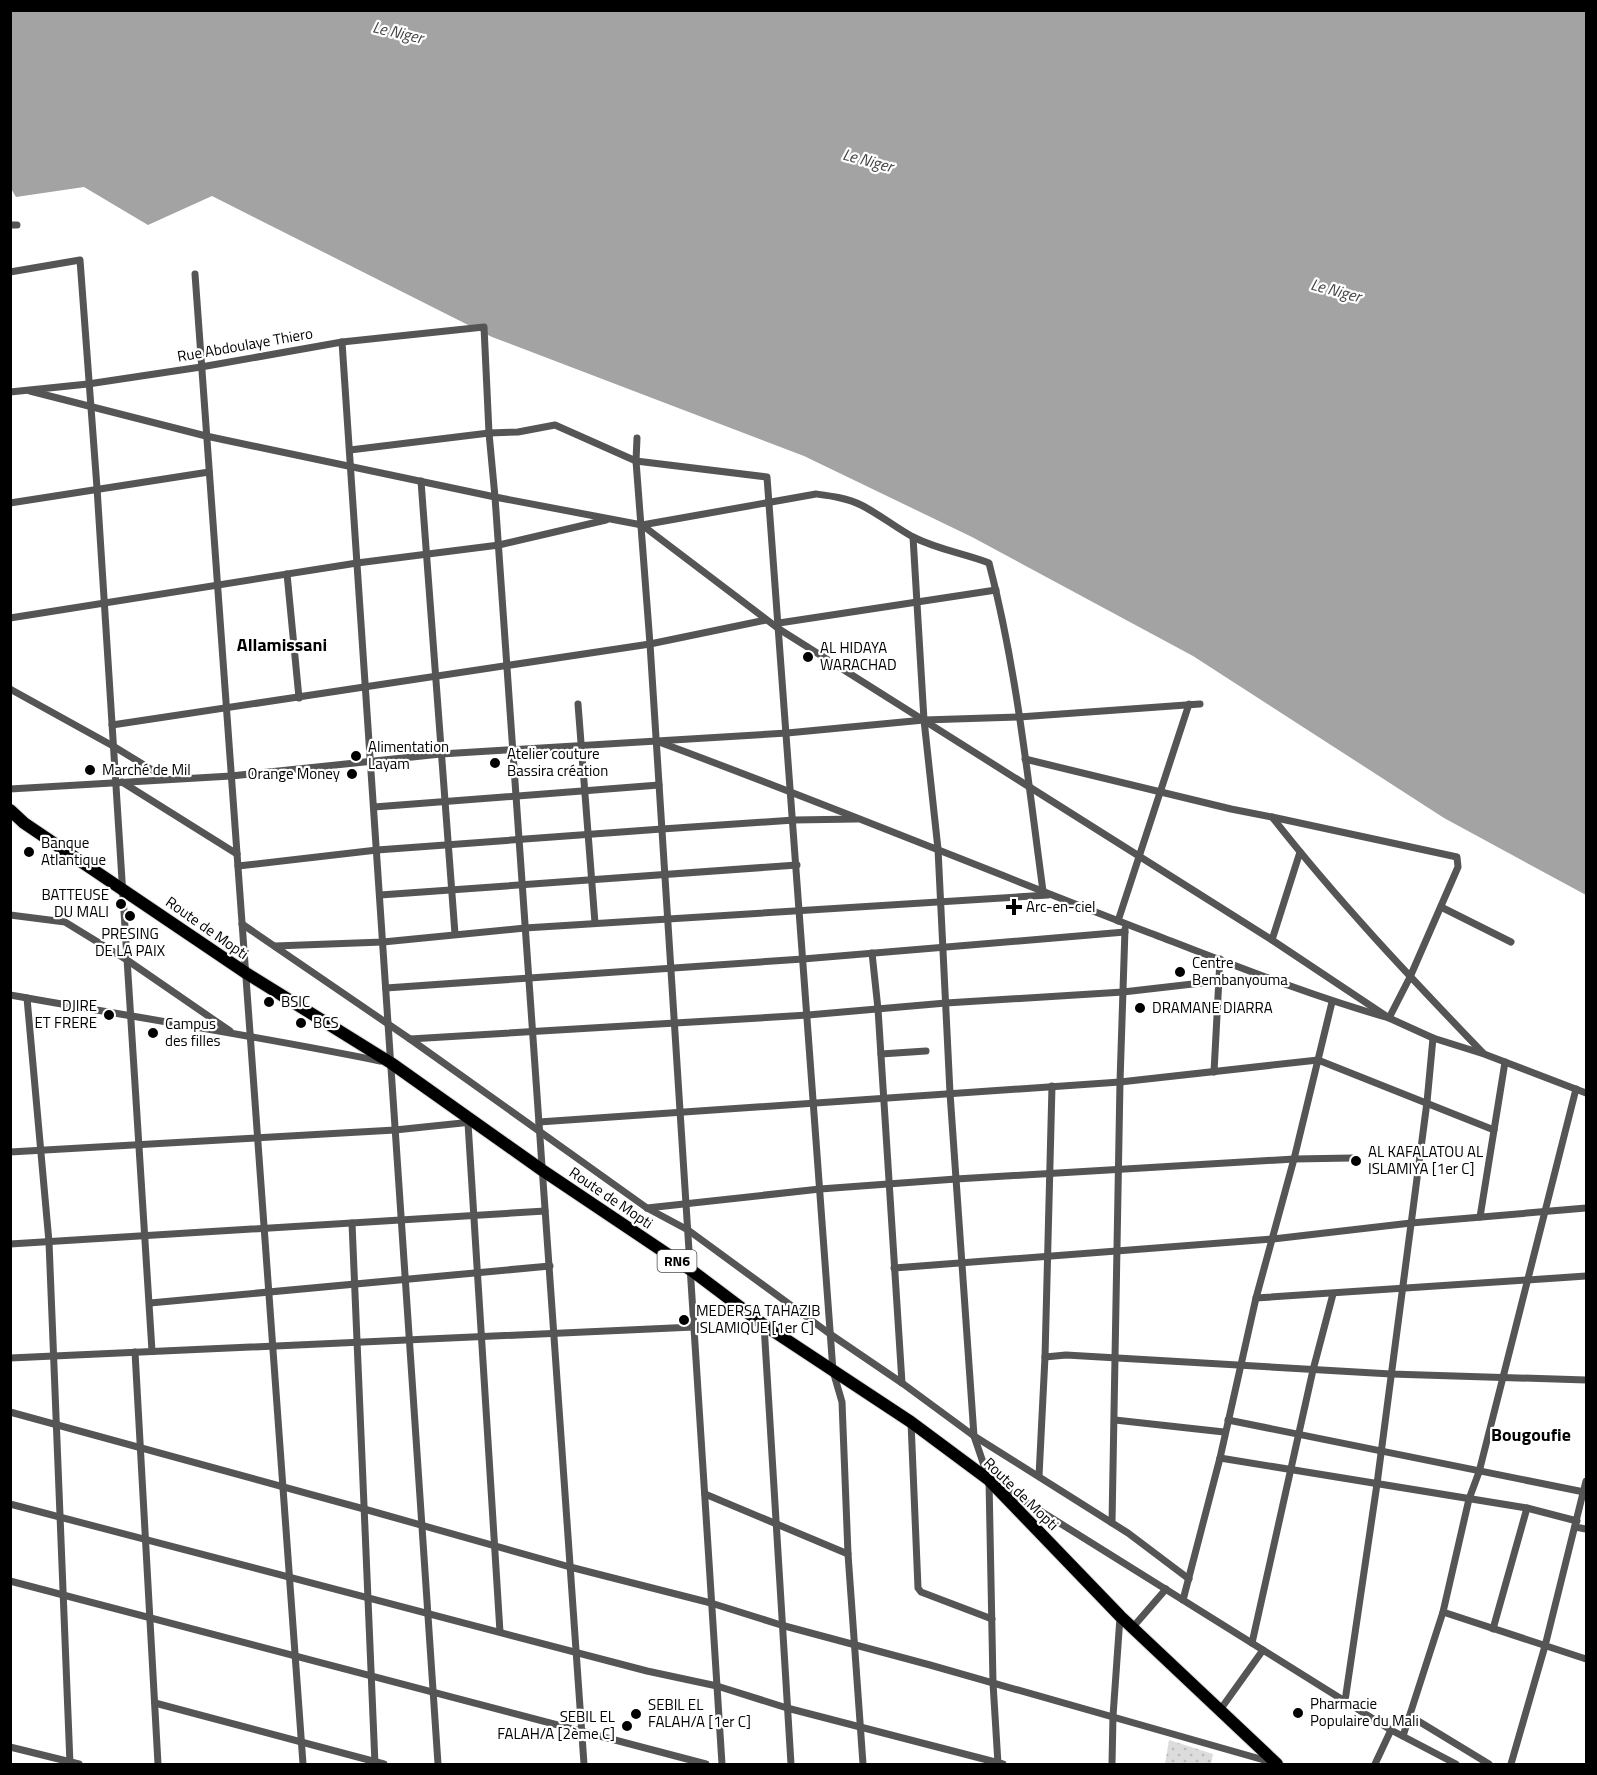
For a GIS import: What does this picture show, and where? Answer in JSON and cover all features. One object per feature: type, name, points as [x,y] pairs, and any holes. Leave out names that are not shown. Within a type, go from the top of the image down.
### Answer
[{"type":"highway","name":"Route de Mopti","points":[[10,810],[24,823],[246,973],[391,1063],[471,1122],[691,1270],[764,1325],[911,1422],[989,1480],[1120,1616],[1277,1764]]},
{"type":"highway","name":"Route de Mopti","points":[[10,819],[24,823]]},
{"type":"street","points":[[10,272],[80,260],[113,746],[119,782],[127,960],[152,1351]]},
{"type":"street","points":[[195,274],[303,1764]]},
{"type":"street","name":"Rue Abdoulaye Thiero","points":[[10,393],[201,367],[342,342],[483,327],[489,433]]},
{"type":"street","points":[[342,342],[438,1764]]},
{"type":"street","points":[[25,390],[206,436],[495,497],[642,525],[816,494],[837,496],[860,504],[913,537],[943,550],[989,562],[1002,612],[1043,891]]},
{"type":"street","points":[[350,450],[489,433],[518,432],[555,425],[636,461],[767,477],[794,820],[832,1371],[842,1402],[848,1554],[863,1764]]},
{"type":"street","points":[[489,433],[499,545],[584,1764]]},
{"type":"street","points":[[637,438],[636,461],[657,741],[722,1764]]},
{"type":"street","points":[[10,503],[209,472]]},
{"type":"street","points":[[421,481],[455,934]]},
{"type":"street","points":[[10,618],[104,605],[357,563],[499,545],[609,520]]},
{"type":"street","points":[[642,525],[766,620],[779,626],[1272,940],[1389,1018]]},
{"type":"street","points":[[10,1504],[647,1671],[717,1686],[861,1729],[1000,1764],[993,1683],[989,1480],[974,1436],[950,1093],[938,849],[924,720],[913,537]]},
{"type":"street","points":[[287,574],[299,698]]},
{"type":"street","points":[[779,626],[996,590]]},
{"type":"street","points":[[112,725],[507,667],[650,644],[766,620]]},
{"type":"street","points":[[10,689],[167,779]]},
{"type":"street","points":[[579,704],[595,923]]},
{"type":"street","points":[[1112,1523],[1125,932],[1122,922],[1139,856],[1189,704]]},
{"type":"street","points":[[10,789],[231,776],[441,754],[787,733],[924,720],[1019,717],[1200,704]]},
{"type":"street","points":[[657,741],[1332,1002],[1389,1018],[1433,1038],[1484,1053],[1587,1093]]},
{"type":"street","points":[[1025,759],[1272,817],[1457,857],[1458,867],[1410,977],[1389,1018]]},
{"type":"street","points":[[119,782],[237,854]]},
{"type":"street","points":[[374,807],[659,785]]},
{"type":"street","points":[[1272,817],[1410,977],[1484,1053]]},
{"type":"street","points":[[238,866],[376,850],[794,820],[861,819]]},
{"type":"street","points":[[1272,940],[1300,852]]},
{"type":"street","points":[[380,895],[797,865]]},
{"type":"street","points":[[275,946],[383,942],[595,923],[1052,895]]},
{"type":"street","points":[[1441,907],[1511,942]]},
{"type":"street","points":[[10,915],[64,922],[127,960],[232,1032]]},
{"type":"street","points":[[242,924],[539,1126],[647,1208],[688,1230],[974,1436],[1112,1523],[1189,1579]]},
{"type":"street","points":[[386,988],[803,959],[1125,932]]},
{"type":"street","points":[[872,953],[878,1009],[902,1383]]},
{"type":"street","points":[[1214,1072],[1220,959]]},
{"type":"street","points":[[410,1039],[808,1015],[946,1003],[1123,992],[1219,981]]},
{"type":"street","points":[[10,995],[131,1017],[250,1035],[391,1063]]},
{"type":"street","points":[[27,998],[49,1242],[70,1763]]},
{"type":"street","points":[[1183,1600],[1220,1458],[1224,1432],[1256,1298],[1274,1239],[1332,1002]]},
{"type":"street","points":[[1345,1701],[1377,1484],[1427,1102],[1433,1038]]},
{"type":"street","points":[[880,1054],[926,1051]]},
{"type":"street","points":[[539,1126],[681,1111],[1120,1082],[1318,1060],[1494,1130]]},
{"type":"street","points":[[1480,1217],[1505,1062]]},
{"type":"street","points":[[1039,1476],[1045,1356],[1052,1086]]},
{"type":"street","points":[[1402,1737],[1443,1612],[1469,1499],[1479,1472],[1576,1089]]},
{"type":"street","points":[[10,1152],[395,1130],[471,1122],[474,1215],[500,1632]]},
{"type":"street","points":[[647,1208],[820,1189],[890,1186],[956,1179],[1294,1159],[1352,1158]]},
{"type":"street","points":[[894,1268],[1274,1239],[1411,1223],[1587,1208]]},
{"type":"street","points":[[10,1244],[545,1211]]},
{"type":"street","points":[[352,1223],[375,1763]]},
{"type":"street","points":[[150,1303],[550,1266]]},
{"type":"street","points":[[1256,1298],[1587,1276]]},
{"type":"street","points":[[1252,1643],[1313,1370],[1333,1294]]},
{"type":"street","points":[[764,1325],[790,1764]]},
{"type":"street","points":[[10,1358],[694,1327]]},
{"type":"street","points":[[135,1352],[158,1764]]},
{"type":"street","points":[[1045,1356],[1066,1355],[1390,1374],[1587,1380]]},
{"type":"street","points":[[10,1412],[570,1567],[711,1603],[781,1625],[1113,1716],[1277,1764]]},
{"type":"street","points":[[1115,1420],[1224,1432]]},
{"type":"street","points":[[1228,1420],[1584,1492]]},
{"type":"street","points":[[911,1422],[918,1588],[921,1592],[992,1619]]},
{"type":"street","points":[[1220,1458],[1527,1508],[1587,1529]]},
{"type":"street","points":[[989,1480],[1402,1737],[1456,1764]]},
{"type":"street","points":[[1511,1764],[1545,1646],[1587,1481]]},
{"type":"street","points":[[705,1494],[848,1554]]},
{"type":"street","points":[[1493,1629],[1527,1508]]},
{"type":"street","points":[[10,1581],[706,1764]]},
{"type":"street","points":[[1133,1628],[1166,1589]]},
{"type":"street","points":[[1443,1612],[1587,1659]]},
{"type":"street","points":[[1112,1764],[1120,1616]]},
{"type":"street","points":[[1220,1710],[1263,1650]]},
{"type":"street","points":[[154,1703],[384,1764]]},
{"type":"street","points":[[1410,1716],[1489,1764]]},
{"type":"street","points":[[1375,1764],[1391,1730]]},
{"type":"street","points":[[10,1747],[79,1764]]},
{"type":"shaded area","points":[[1169,1740],[1213,1754],[1211,1764],[1165,1764]]},
{"type":"water","name":"Le Niger","points":[[10,11],[1586,11],[1586,895],[1444,818],[1193,656],[972,537],[804,456],[492,337],[212,196],[148,225],[84,187],[16,197],[10,187]]},
{"type":"place","name":"AL HIDAYA WARACHAD","points":[[808,657]]},
{"type":"place","name":"Alimentation Layam","points":[[356,756]]},
{"type":"place","name":"Atelier couture Bassira création","points":[[495,763]]},
{"type":"place","name":"Marché de Mil","points":[[90,770]]},
{"type":"place","name":"Orange Money","points":[[352,774]]},
{"type":"place","name":"Banque Atlantique","points":[[29,852]]},
{"type":"place","name":"BATTEUSE DU MALI","points":[[121,904]]},
{"type":"place","name":"Arc-en-ciel","points":[[1014,907]]},
{"type":"place","name":"PRESING DE LA PAIX","points":[[130,916]]},
{"type":"place","name":"Centre Bembanyouma","points":[[1180,972]]},
{"type":"place","name":"BSIC","points":[[269,1002]]},
{"type":"place","name":"DRAMANE DIARRA","points":[[1140,1008]]},
{"type":"place","name":"DJIRE ET FRERE","points":[[109,1015]]},
{"type":"place","name":"BCS","points":[[301,1023]]},
{"type":"place","name":"Campus des filles","points":[[153,1033]]},
{"type":"place","name":"AL KAFALATOU AL ISLAMIYA [1er C]","points":[[1356,1161]]},
{"type":"place","name":"MEDERSA TAHAZIB ISLAMIQUE [1er C]","points":[[684,1320]]},
{"type":"place","name":"Pharmacie Populaire du Mali","points":[[1298,1713]]},
{"type":"place","name":"SEBIL EL FALAH/A [1er C]","points":[[636,1714]]},
{"type":"place","name":"SEBIL EL FALAH/A [2ème C]","points":[[627,1726]]},
{"type":"district","name":"Allamissani","points":[[282,645]]},
{"type":"district","name":"Bougoufie","points":[[1531,1435]]}]
